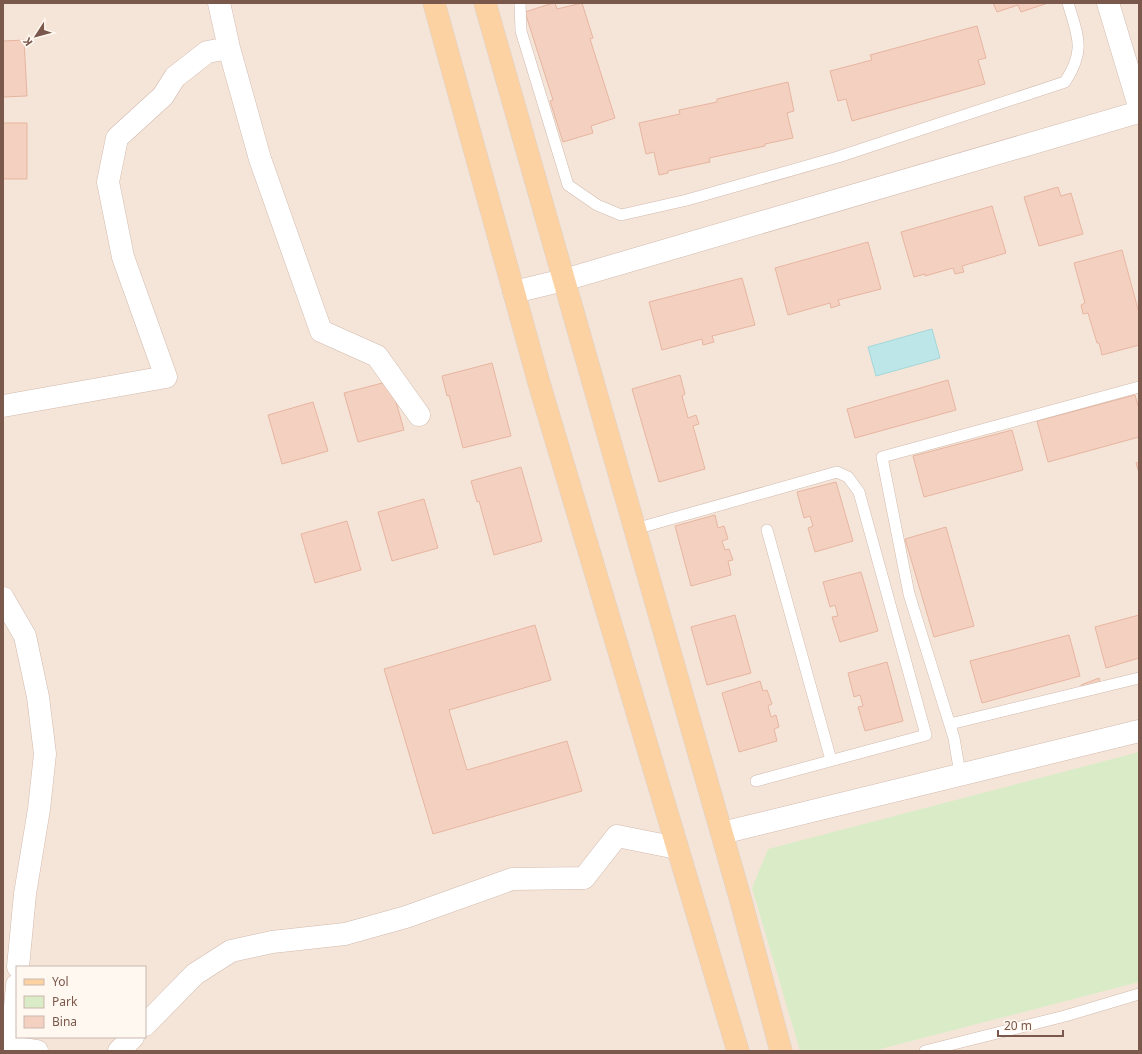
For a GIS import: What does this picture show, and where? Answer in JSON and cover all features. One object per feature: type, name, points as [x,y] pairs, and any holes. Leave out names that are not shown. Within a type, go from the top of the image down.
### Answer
[{"type":"main road","points":[[434,3],[514,292],[738,1051]]},
{"type":"main road","points":[[485,3],[722,833],[781,1051]]},
{"type":"street","points":[[219,3],[229,48],[260,159],[321,332],[377,356],[419,415]]},
{"type":"street","points":[[1108,3],[1139,106]]},
{"type":"street","points":[[3,406],[166,377],[123,257],[108,182],[117,138],[162,96],[175,77],[207,52],[229,48]]},
{"type":"street","points":[[514,292],[564,280],[1139,112]]},
{"type":"street","points":[[3,598],[25,636],[38,697],[46,754],[39,809],[25,894],[18,966]]},
{"type":"street","points":[[722,833],[1139,731]]},
{"type":"street","points":[[146,1023],[195,974],[231,951],[272,942],[345,934],[406,917],[512,879],[584,878],[617,836],[677,848]]},
{"type":"street","points":[[16,998],[12,1049],[37,1051]]},
{"type":"street","points":[[119,1051],[132,1038]]},
{"type":"lane","points":[[520,3],[521,31],[568,185],[597,205],[620,215],[686,200],[838,158],[1065,82],[1074,68],[1080,41],[1068,3]]},
{"type":"lane","points":[[960,774],[954,738],[909,594],[882,458],[1139,386]]},
{"type":"lane","points":[[635,529],[837,472],[848,477],[859,492],[926,735],[831,760],[756,782]]},
{"type":"lane","points":[[767,530],[831,760]]},
{"type":"lane","points":[[950,724],[1139,678]]},
{"type":"lane","points":[[925,1051],[1065,1016],[1139,994]]},
{"type":"shaded area","points":[[3,3],[1139,3],[1139,1051],[3,1051]]},
{"type":"green space","points":[[1139,752],[1139,982],[873,1051],[800,1051],[752,888],[768,849]]},
{"type":"water","points":[[932,329],[940,358],[876,376],[868,347]]},
{"type":"building","points":[[555,3],[557,9],[582,3],[593,38],[590,39],[615,118],[591,126],[593,133],[563,142],[550,101],[553,100],[525,12]]},
{"type":"building","points":[[993,3],[1048,3],[1021,12],[1018,5],[997,12]]},
{"type":"building","points":[[977,26],[986,58],[978,60],[985,84],[852,121],[846,99],[838,101],[830,71],[872,60],[870,55]]},
{"type":"building","points":[[24,40],[27,96],[3,97],[3,41]]},
{"type":"building","points":[[788,82],[794,111],[787,113],[793,138],[765,144],[765,146],[709,158],[710,162],[668,171],[668,173],[659,175],[654,152],[646,154],[639,123],[680,114],[679,110],[717,102],[717,99]]},
{"type":"building","points":[[3,123],[27,123],[27,179],[3,179]]},
{"type":"building","points":[[1058,187],[1061,196],[1071,193],[1083,234],[1039,246],[1024,197]]},
{"type":"building","points":[[992,206],[1006,253],[962,266],[964,272],[955,274],[953,268],[925,276],[925,274],[914,277],[901,232]]},
{"type":"building","points":[[868,242],[881,289],[838,300],[840,305],[831,308],[830,303],[788,315],[775,268]]},
{"type":"building","points":[[1122,250],[1139,313],[1139,345],[1102,355],[1088,313],[1083,314],[1081,305],[1085,303],[1074,263]]},
{"type":"building","points":[[742,278],[755,325],[712,336],[714,342],[703,345],[702,339],[662,350],[649,302]]},
{"type":"building","points":[[492,363],[511,436],[463,448],[449,395],[447,396],[442,376]]},
{"type":"building","points":[[680,375],[685,394],[682,396],[688,418],[696,415],[699,424],[693,426],[705,469],[659,482],[632,389]]},
{"type":"building","points":[[948,380],[956,410],[855,438],[847,409]]},
{"type":"building","points":[[390,381],[404,430],[358,442],[344,393]]},
{"type":"building","points":[[1135,395],[1139,409],[1139,437],[1048,462],[1037,421]]},
{"type":"building","points":[[313,402],[328,451],[282,464],[268,415]]},
{"type":"building","points":[[1012,430],[1023,470],[924,497],[913,456]]},
{"type":"building","points":[[1139,462],[1139,473],[1136,463]]},
{"type":"building","points":[[521,467],[542,541],[494,555],[479,501],[477,502],[471,481]]},
{"type":"building","points":[[836,482],[853,541],[815,552],[808,528],[813,526],[810,516],[804,518],[797,492]]},
{"type":"building","points":[[424,499],[438,548],[392,561],[378,512]]},
{"type":"building","points":[[715,515],[718,528],[724,526],[728,539],[722,541],[725,550],[729,549],[733,560],[728,561],[731,575],[691,586],[675,526]]},
{"type":"building","points":[[347,521],[361,570],[315,583],[301,534]]},
{"type":"building","points":[[946,527],[974,626],[934,637],[905,539]]},
{"type":"building","points":[[861,572],[878,631],[840,642],[832,617],[838,616],[835,605],[830,607],[823,582]]},
{"type":"building","points":[[735,615],[751,673],[707,685],[691,627]]},
{"type":"building","points":[[1139,615],[1139,658],[1106,668],[1095,627]]},
{"type":"building","points":[[535,625],[551,680],[449,710],[467,770],[567,741],[582,791],[433,834],[384,669]]},
{"type":"building","points":[[1069,635],[1080,676],[982,703],[970,661]]},
{"type":"building","points":[[887,662],[903,721],[865,731],[858,707],[863,706],[860,695],[854,697],[848,673]]},
{"type":"building","points":[[1099,678],[1100,683],[1082,690],[1081,685]]},
{"type":"building","points":[[760,681],[763,691],[767,690],[772,704],[768,706],[771,717],[776,715],[779,727],[774,729],[777,741],[739,752],[722,693]]}]
